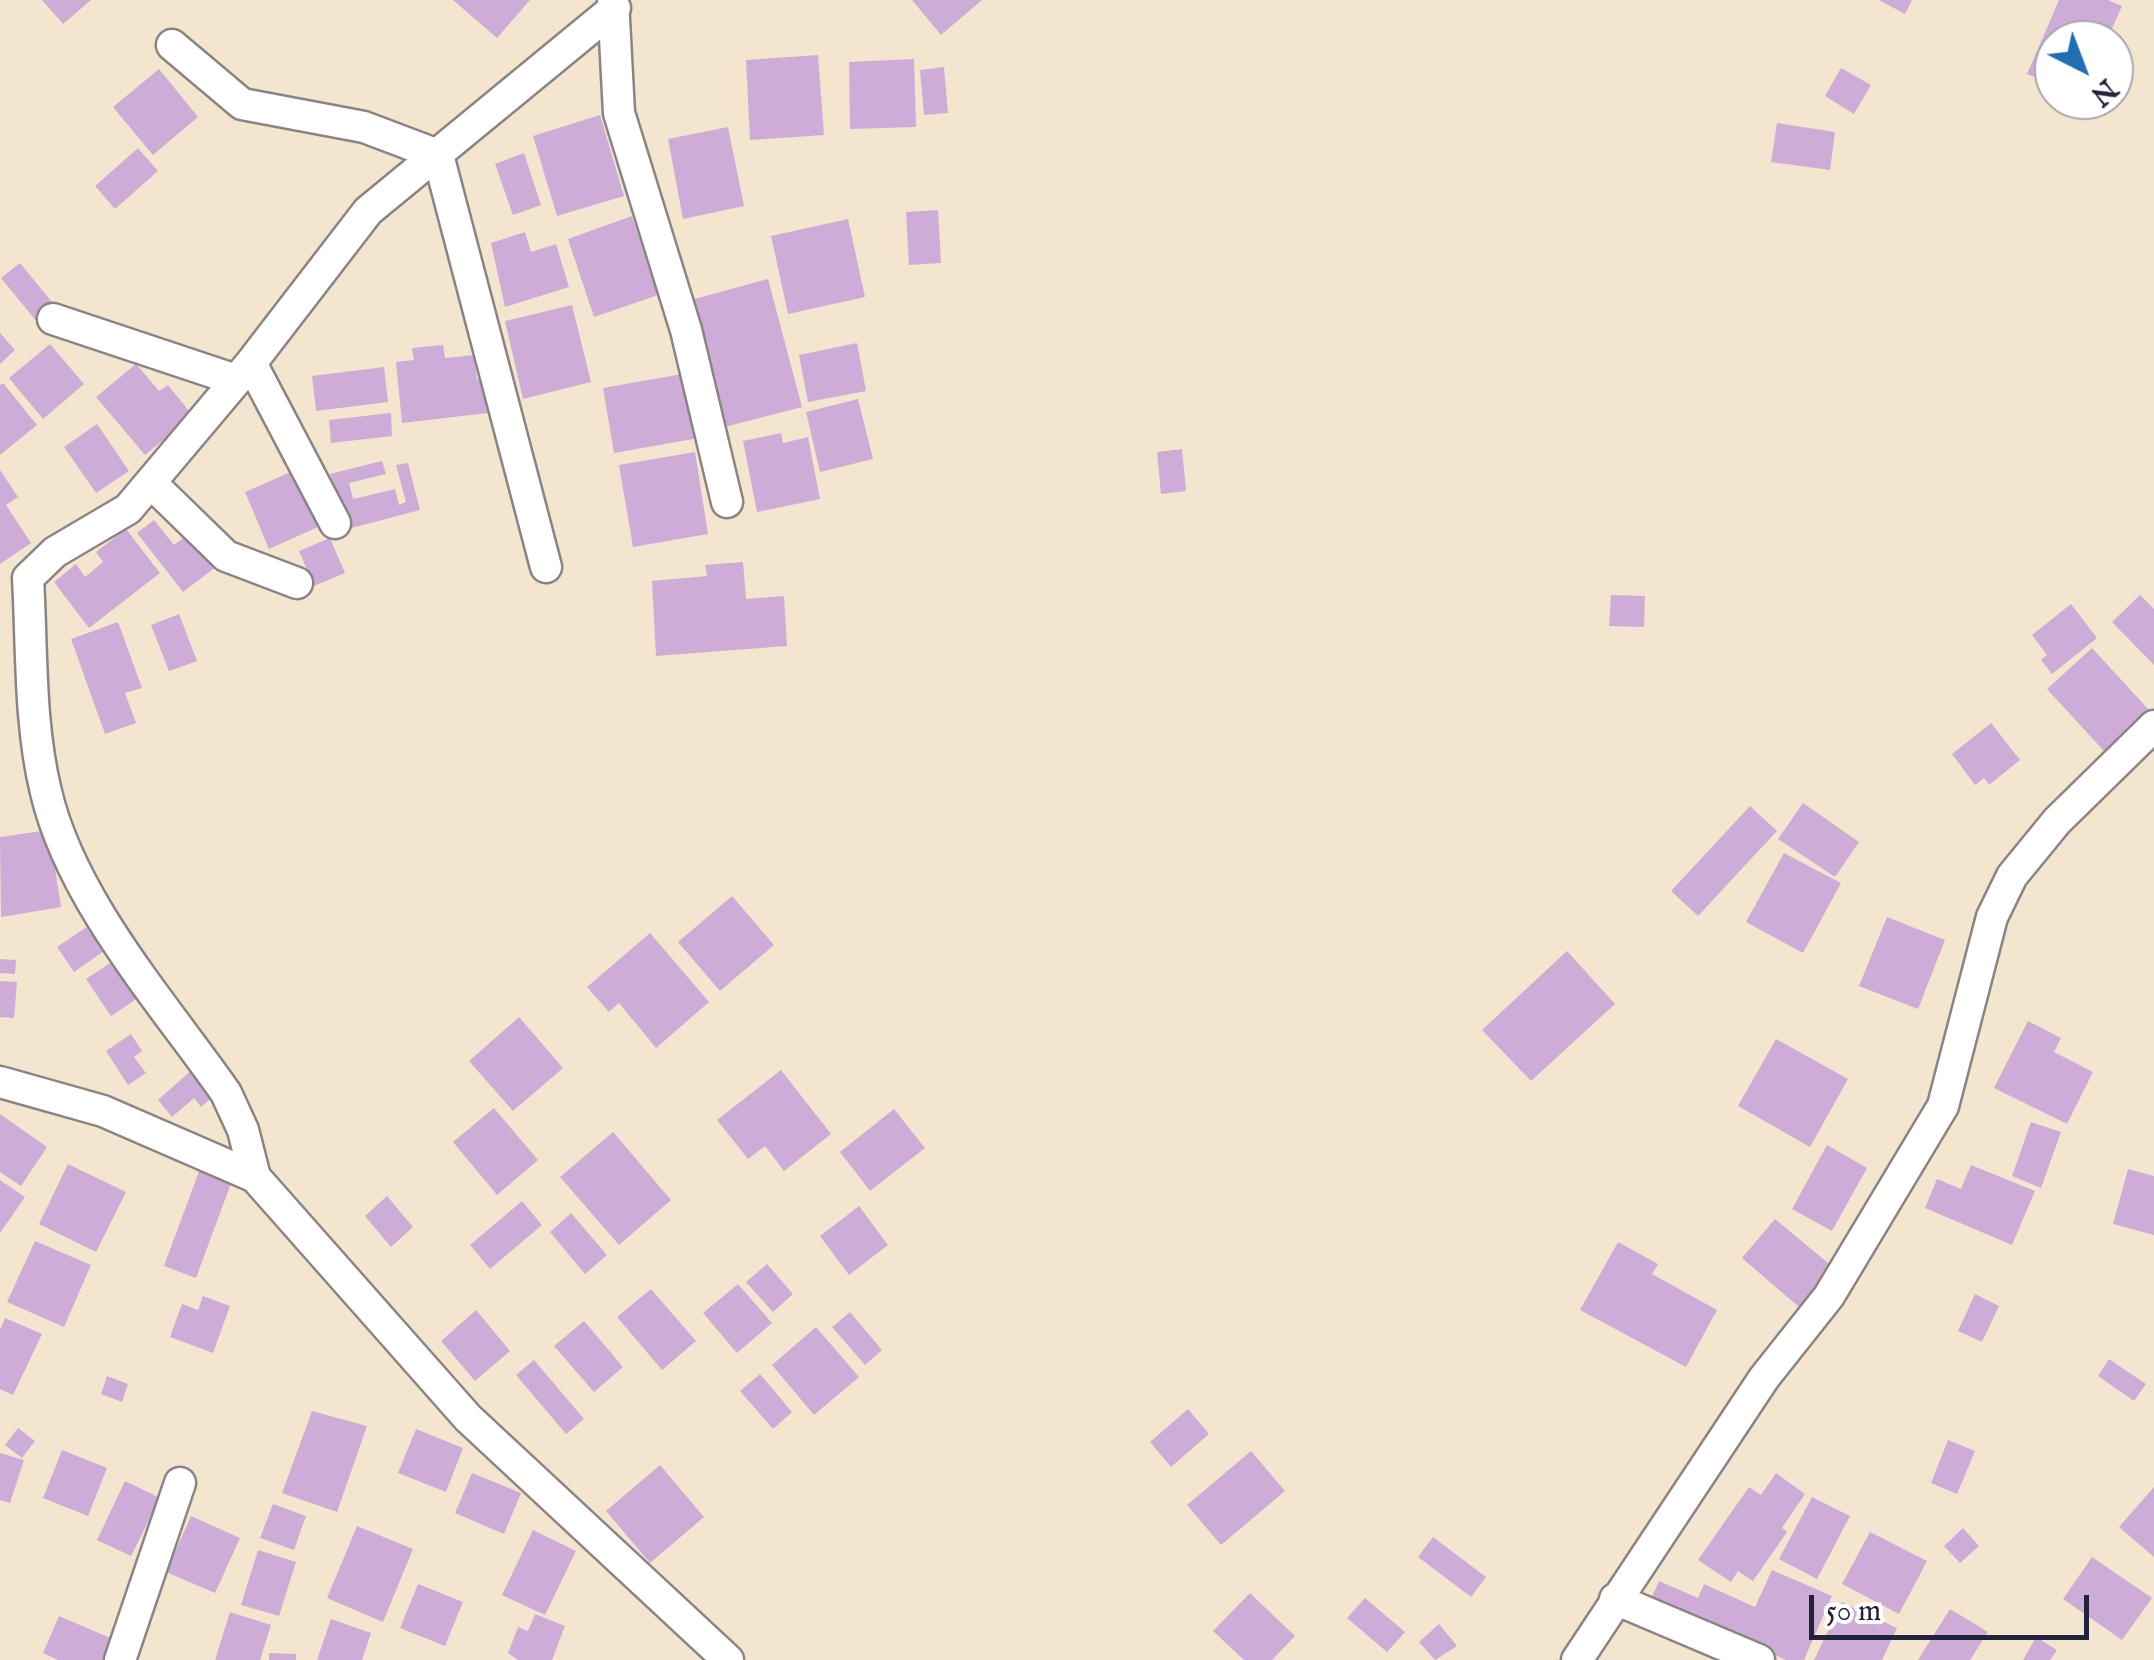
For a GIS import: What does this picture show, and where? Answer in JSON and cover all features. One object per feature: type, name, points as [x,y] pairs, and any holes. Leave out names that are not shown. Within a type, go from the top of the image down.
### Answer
[{"type":"street","points":[[255,1177],[243,1130],[226,1094],[81,884],[46,795],[37,746],[28,578],[54,552],[128,509],[244,372],[368,211],[614,4]]},
{"type":"street","points":[[614,4],[619,113],[686,330],[727,502]]},
{"type":"street","points":[[172,46],[242,104],[364,127],[438,155]]},
{"type":"street","points":[[438,155],[546,567]]},
{"type":"street","points":[[54,319],[244,372],[335,522]]},
{"type":"street","points":[[152,483],[226,556],[297,584]]},
{"type":"street","points":[[1577,1660],[1764,1378],[1829,1296],[1943,1106],[1992,917],[2012,876],[2057,821],[2154,726]]},
{"type":"street","points":[[0,1082],[103,1111],[255,1177],[468,1418],[728,1660]]},
{"type":"street","points":[[120,1660],[180,1483]]},
{"type":"street","points":[[1615,1599],[1759,1660]]},
{"type":"building","points":[[42,0],[91,0],[63,24]]},
{"type":"building","points":[[453,0],[530,0],[497,38]]},
{"type":"building","points":[[912,0],[982,0],[941,35]]},
{"type":"building","points":[[1879,0],[1912,0],[1905,14]]},
{"type":"building","points":[[2059,0],[2108,0],[2122,6],[2116,20],[2050,20]]},
{"type":"building","points":[[818,55],[824,135],[750,140],[746,60]]},
{"type":"building","points":[[2034,58],[2034,77],[2027,74]]},
{"type":"building","points":[[914,59],[916,127],[850,129],[849,62]]},
{"type":"building","points":[[944,67],[948,113],[924,115],[920,70]]},
{"type":"building","points":[[1841,68],[1871,85],[1854,114],[1825,96]]},
{"type":"building","points":[[159,69],[198,117],[153,155],[113,107]]},
{"type":"building","points":[[600,115],[624,196],[557,216],[533,136]]},
{"type":"building","points":[[1777,123],[1835,132],[1830,170],[1771,162]]},
{"type":"building","points":[[728,127],[744,206],[683,219],[668,139]]},
{"type":"building","points":[[138,148],[158,171],[115,209],[95,186]]},
{"type":"building","points":[[524,153],[541,205],[513,215],[495,164]]},
{"type":"building","points":[[938,210],[941,263],[909,265],[906,212]]},
{"type":"building","points":[[632,216],[658,295],[594,317],[568,239]]},
{"type":"building","points":[[848,219],[865,297],[788,314],[771,236]]},
{"type":"building","points":[[525,232],[531,252],[556,244],[569,287],[505,307],[491,243]]},
{"type":"building","points":[[20,263],[56,307],[37,322],[1,278]]},
{"type":"building","points":[[768,279],[802,407],[721,428],[687,301]]},
{"type":"building","points":[[572,305],[591,382],[523,399],[505,321]]},
{"type":"building","points":[[0,333],[15,350],[0,364]]},
{"type":"building","points":[[857,343],[866,391],[808,402],[799,355]]},
{"type":"building","points":[[50,344],[84,384],[43,419],[9,378]]},
{"type":"building","points":[[443,345],[445,358],[474,355],[477,379],[484,378],[488,413],[402,423],[396,362],[414,360],[412,348]]},
{"type":"building","points":[[136,364],[159,391],[168,385],[193,416],[145,455],[96,397]]},
{"type":"building","points":[[384,367],[388,402],[316,411],[312,376]]},
{"type":"building","points":[[688,373],[699,438],[614,453],[603,388]]},
{"type":"building","points":[[3,383],[37,425],[0,455],[0,385]]},
{"type":"building","points":[[858,399],[873,459],[820,472],[806,412]]},
{"type":"building","points":[[391,413],[392,436],[331,443],[329,420]]},
{"type":"building","points":[[97,424],[129,471],[96,493],[64,447]]},
{"type":"building","points":[[781,433],[783,443],[808,437],[820,499],[757,512],[743,441]]},
{"type":"building","points":[[1182,449],[1186,491],[1161,494],[1157,452]]},
{"type":"building","points":[[695,452],[708,534],[633,547],[619,465]]},
{"type":"building","points":[[382,461],[386,474],[349,483],[353,499],[395,489],[399,505],[406,502],[396,465],[408,463],[420,510],[344,530],[330,474]]},
{"type":"building","points":[[0,470],[18,497],[6,505],[31,543],[0,564]]},
{"type":"building","points":[[293,471],[318,527],[269,549],[245,492]]},
{"type":"building","points":[[154,520],[174,545],[190,533],[216,567],[183,592],[137,533]]},
{"type":"building","points":[[126,529],[160,573],[89,628],[54,582],[76,564],[85,577],[103,562],[96,552]]},
{"type":"building","points":[[330,538],[345,573],[314,586],[299,551]]},
{"type":"building","points":[[743,562],[746,599],[784,596],[787,646],[656,656],[652,581],[707,576],[705,565]]},
{"type":"building","points":[[1611,595],[1645,596],[1644,627],[1609,626]]},
{"type":"building","points":[[2140,595],[2154,609],[2154,665],[2112,622]]},
{"type":"building","points":[[2071,604],[2097,638],[2052,674],[2041,660],[2047,655],[2032,635]]},
{"type":"building","points":[[179,614],[197,661],[169,671],[151,625]]},
{"type":"building","points":[[118,622],[142,688],[125,693],[136,723],[105,734],[71,639]]},
{"type":"building","points":[[2092,648],[2149,710],[2104,751],[2047,689]]},
{"type":"building","points":[[1991,723],[2020,760],[1989,785],[1984,778],[1975,785],[1952,754]]},
{"type":"building","points":[[1803,803],[1859,842],[1835,877],[1778,839]]},
{"type":"building","points":[[1750,806],[1777,831],[1698,916],[1671,891]]},
{"type":"building","points":[[49,830],[61,907],[1,917],[0,837]]},
{"type":"building","points":[[1784,853],[1841,883],[1803,953],[1746,922]]},
{"type":"building","points":[[732,896],[774,945],[720,991],[678,942]]},
{"type":"building","points":[[1887,917],[1945,940],[1918,1009],[1859,986]]},
{"type":"building","points":[[97,920],[114,944],[74,972],[57,947]]},
{"type":"building","points":[[650,933],[709,1002],[656,1048],[619,1003],[609,1012],[587,987]]},
{"type":"building","points":[[1567,951],[1615,1004],[1531,1081],[1482,1030]]},
{"type":"building","points":[[119,957],[144,994],[111,1016],[86,979]]},
{"type":"building","points":[[0,959],[16,960],[15,974],[0,973]]},
{"type":"building","points":[[0,981],[17,982],[14,1018],[0,1017]]},
{"type":"building","points":[[519,1017],[563,1068],[513,1111],[469,1061]]},
{"type":"building","points":[[2028,1021],[2061,1038],[2054,1052],[2093,1072],[2067,1124],[1994,1088]]},
{"type":"building","points":[[131,1034],[142,1051],[134,1057],[146,1073],[128,1085],[106,1051]]},
{"type":"building","points":[[1776,1039],[1848,1079],[1810,1147],[1738,1106]]},
{"type":"building","points":[[195,1067],[217,1093],[201,1107],[194,1098],[172,1117],[158,1100]]},
{"type":"building","points":[[781,1070],[831,1134],[784,1171],[765,1146],[748,1159],[717,1120]]},
{"type":"building","points":[[494,1108],[538,1160],[497,1195],[453,1142]]},
{"type":"building","points":[[894,1109],[925,1148],[870,1191],[840,1152]]},
{"type":"building","points":[[0,1114],[47,1147],[21,1186],[0,1172]]},
{"type":"building","points":[[2031,1122],[2061,1132],[2041,1188],[2012,1176]]},
{"type":"building","points":[[613,1132],[671,1200],[619,1245],[560,1177]]},
{"type":"building","points":[[1827,1145],[1867,1168],[1832,1231],[1792,1209]]},
{"type":"building","points":[[68,1164],[126,1192],[96,1252],[39,1224]]},
{"type":"building","points":[[1971,1165],[2035,1191],[2012,1245],[1925,1208],[1937,1179],[1961,1189]]},
{"type":"building","points":[[201,1166],[233,1178],[196,1278],[164,1266]]},
{"type":"building","points":[[2128,1169],[2154,1176],[2154,1235],[2113,1224]]},
{"type":"building","points":[[0,1180],[25,1197],[0,1233]]},
{"type":"building","points":[[387,1196],[413,1227],[391,1247],[365,1216]]},
{"type":"building","points":[[522,1201],[542,1225],[490,1269],[470,1245]]},
{"type":"building","points":[[859,1206],[888,1245],[849,1275],[820,1236]]},
{"type":"building","points":[[571,1213],[607,1255],[585,1274],[550,1232]]},
{"type":"building","points":[[1775,1219],[1840,1273],[1806,1313],[1742,1258]]},
{"type":"building","points":[[35,1241],[91,1265],[64,1327],[7,1302]]},
{"type":"building","points":[[1618,1242],[1658,1264],[1652,1274],[1717,1310],[1686,1367],[1580,1310]]},
{"type":"building","points":[[767,1264],[793,1294],[773,1312],[746,1282]]},
{"type":"building","points":[[738,1284],[772,1323],[737,1353],[703,1313]]},
{"type":"building","points":[[651,1289],[696,1341],[662,1370],[617,1317]]},
{"type":"building","points":[[1975,1294],[1999,1306],[1982,1342],[1958,1331]]},
{"type":"building","points":[[203,1296],[230,1306],[213,1353],[170,1337],[182,1304],[198,1310]]},
{"type":"building","points":[[476,1310],[510,1351],[475,1381],[441,1341]]},
{"type":"building","points":[[850,1312],[882,1350],[865,1365],[832,1327]]},
{"type":"building","points":[[5,1318],[42,1334],[13,1395],[0,1389],[0,1330]]},
{"type":"building","points":[[584,1321],[623,1367],[594,1392],[554,1346]]},
{"type":"building","points":[[816,1327],[859,1377],[814,1415],[772,1365]]},
{"type":"building","points":[[2109,1359],[2146,1384],[2134,1401],[2098,1376]]},
{"type":"building","points":[[534,1360],[584,1419],[566,1434],[516,1375]]},
{"type":"building","points":[[760,1374],[792,1412],[773,1429],[740,1391]]},
{"type":"building","points":[[107,1376],[128,1384],[122,1402],[101,1394]]},
{"type":"building","points":[[1188,1409],[1209,1434],[1171,1467],[1150,1442]]},
{"type":"building","points":[[312,1411],[367,1426],[337,1512],[282,1493]]},
{"type":"building","points":[[18,1428],[35,1441],[22,1458],[5,1445]]},
{"type":"building","points":[[416,1429],[463,1448],[446,1492],[398,1473]]},
{"type":"building","points":[[1948,1440],[1975,1451],[1957,1494],[1931,1483]]},
{"type":"building","points":[[62,1450],[107,1468],[88,1516],[43,1498]]},
{"type":"building","points":[[1251,1451],[1285,1491],[1221,1545],[1187,1505]]},
{"type":"building","points":[[0,1453],[24,1460],[10,1503],[0,1500]]},
{"type":"building","points":[[660,1465],[704,1517],[650,1563],[606,1511]]},
{"type":"building","points":[[472,1473],[521,1493],[504,1534],[455,1513]]},
{"type":"building","points":[[1776,1473],[1805,1494],[1782,1528],[1787,1532],[1753,1581],[1738,1571],[1731,1582],[1698,1560],[1749,1487],[1761,1495]]},
{"type":"building","points":[[125,1481],[160,1498],[131,1556],[97,1540]]},
{"type":"building","points":[[2154,1487],[2154,1557],[2119,1527]]},
{"type":"building","points":[[1812,1497],[1850,1516],[1817,1579],[1779,1559]]},
{"type":"building","points":[[273,1504],[306,1516],[294,1550],[260,1538]]},
{"type":"building","points":[[191,1516],[240,1538],[215,1593],[166,1572]]},
{"type":"building","points":[[357,1526],[413,1549],[383,1622],[327,1598]]},
{"type":"building","points":[[1963,1528],[1979,1546],[1960,1563],[1944,1546]]},
{"type":"building","points":[[533,1530],[576,1551],[545,1615],[502,1595]]},
{"type":"building","points":[[1870,1532],[1927,1561],[1899,1614],[1842,1584]]},
{"type":"building","points":[[1433,1537],[1486,1577],[1471,1597],[1418,1557]]},
{"type":"building","points":[[258,1550],[296,1562],[279,1616],[241,1605]]},
{"type":"building","points":[[2092,1557],[2152,1598],[2122,1640],[2063,1599]]},
{"type":"building","points":[[1772,1570],[1832,1596],[1804,1660],[1786,1660],[1651,1599],[1659,1581],[1698,1598],[1704,1584],[1755,1607]]},
{"type":"building","points":[[418,1584],[463,1602],[445,1646],[400,1628]]},
{"type":"building","points":[[1250,1593],[1295,1636],[1272,1660],[1244,1660],[1213,1631]]},
{"type":"building","points":[[1365,1598],[1405,1632],[1387,1652],[1347,1618]]},
{"type":"building","points":[[1842,1602],[1897,1628],[1882,1660],[1814,1660]]},
{"type":"building","points":[[1950,1609],[1988,1632],[1970,1660],[1918,1660]]},
{"type":"building","points":[[230,1612],[271,1625],[260,1660],[215,1660]]},
{"type":"building","points":[[535,1614],[565,1626],[552,1660],[518,1660],[508,1653],[518,1627],[528,1631]]},
{"type":"building","points":[[59,1616],[115,1640],[106,1660],[58,1660],[43,1653]]},
{"type":"building","points":[[331,1619],[371,1633],[362,1660],[317,1660]]},
{"type":"building","points":[[1439,1624],[1457,1646],[1435,1660],[1419,1642]]},
{"type":"building","points":[[2036,1637],[2057,1650],[2050,1660],[2023,1660]]},
{"type":"building","points":[[269,1653],[296,1654],[296,1660],[269,1660]]}]
